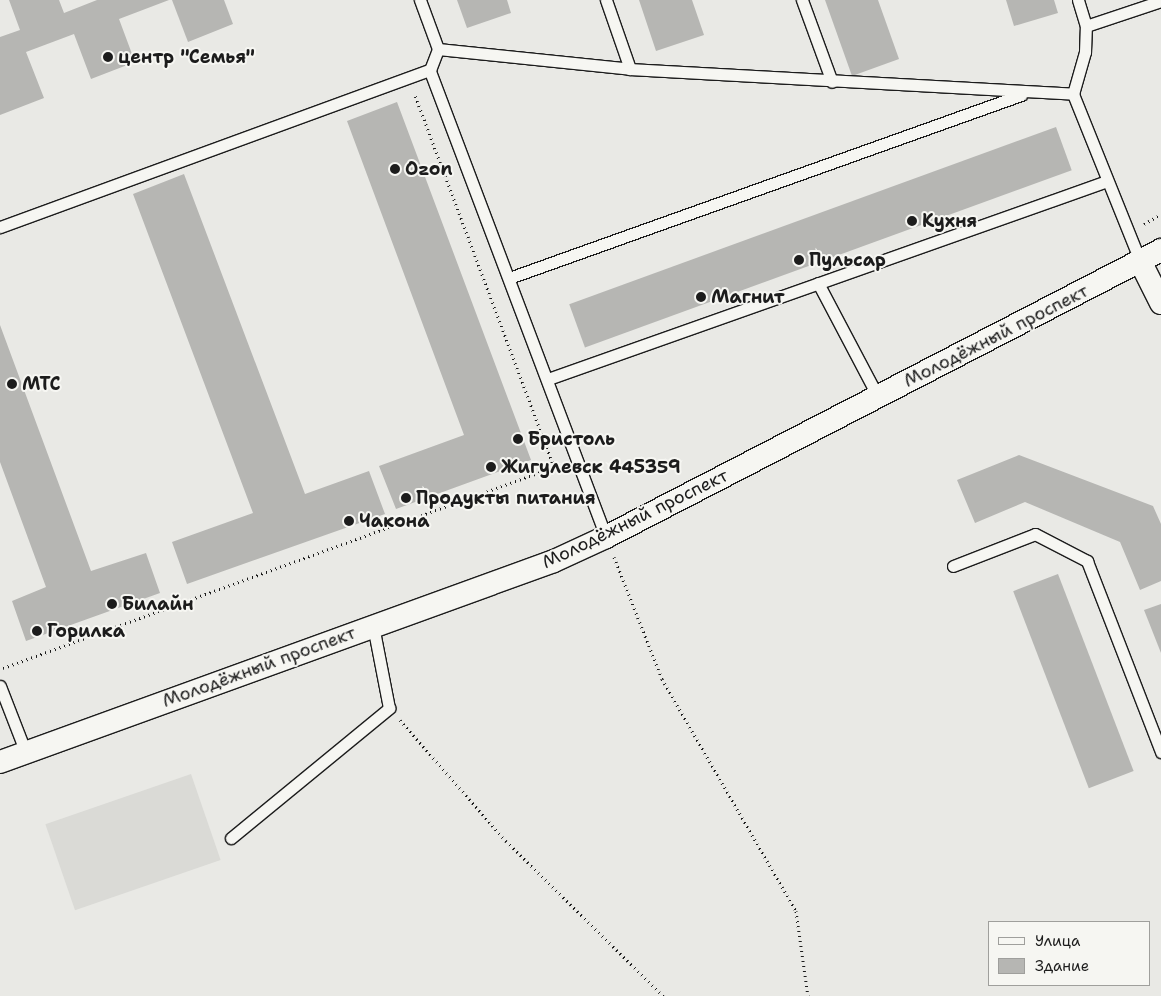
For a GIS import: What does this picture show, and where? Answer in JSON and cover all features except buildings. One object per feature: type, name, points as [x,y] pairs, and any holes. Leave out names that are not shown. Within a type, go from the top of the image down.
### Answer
[{"type":"street","name":"Молодёжный проспект","points":[[0,762],[554,561],[606,537],[1161,250]]},
{"type":"street","points":[[1140,262],[1161,303]]},
{"type":"lane","points":[[420,0],[438,49],[430,70],[606,537]]},
{"type":"lane","points":[[606,0],[630,69]]},
{"type":"lane","points":[[802,0],[832,82]]},
{"type":"lane","points":[[1078,0],[1086,26],[1085,52],[1073,94],[1140,262]]},
{"type":"lane","points":[[1086,26],[1161,1]]},
{"type":"lane","points":[[438,49],[630,69],[1026,93],[1073,94]]},
{"type":"lane","points":[[0,228],[430,70]]},
{"type":"lane","points":[[509,278],[1026,93]]},
{"type":"lane","points":[[548,379],[1107,181]]},
{"type":"lane","points":[[818,283],[878,397]]},
{"type":"lane","points":[[953,566],[1035,534],[1087,561],[1161,752]]},
{"type":"lane","points":[[231,838],[389,708],[373,626]]},
{"type":"lane","points":[[0,686],[26,752]]},
{"type":"path","points":[[0,669],[554,467],[408,77]]},
{"type":"path","points":[[606,537],[662,679],[796,911],[808,996]]},
{"type":"path","points":[[389,708],[506,841],[663,996]]},
{"type":"shaded area","points":[[191,774],[221,860],[75,910],[45,824]]},
{"type":"place","name":"центр \"Семья\"","points":[[108,57]]},
{"type":"place","name":"Ozon","points":[[395,169]]},
{"type":"place","name":"Кухня","points":[[912,221]]},
{"type":"place","name":"Пульсар","points":[[799,260]]},
{"type":"place","name":"Магнит","points":[[701,297]]},
{"type":"place","name":"МТС","points":[[12,384]]},
{"type":"place","name":"Бристоль","points":[[518,439]]},
{"type":"place","name":"Жигулевск 445359","points":[[491,467]]},
{"type":"place","name":"Продукты питания","points":[[406,498]]},
{"type":"place","name":"Чакона","points":[[349,521]]},
{"type":"place","name":"Билайн","points":[[112,604]]},
{"type":"place","name":"Горилка","points":[[37,631]]}]
